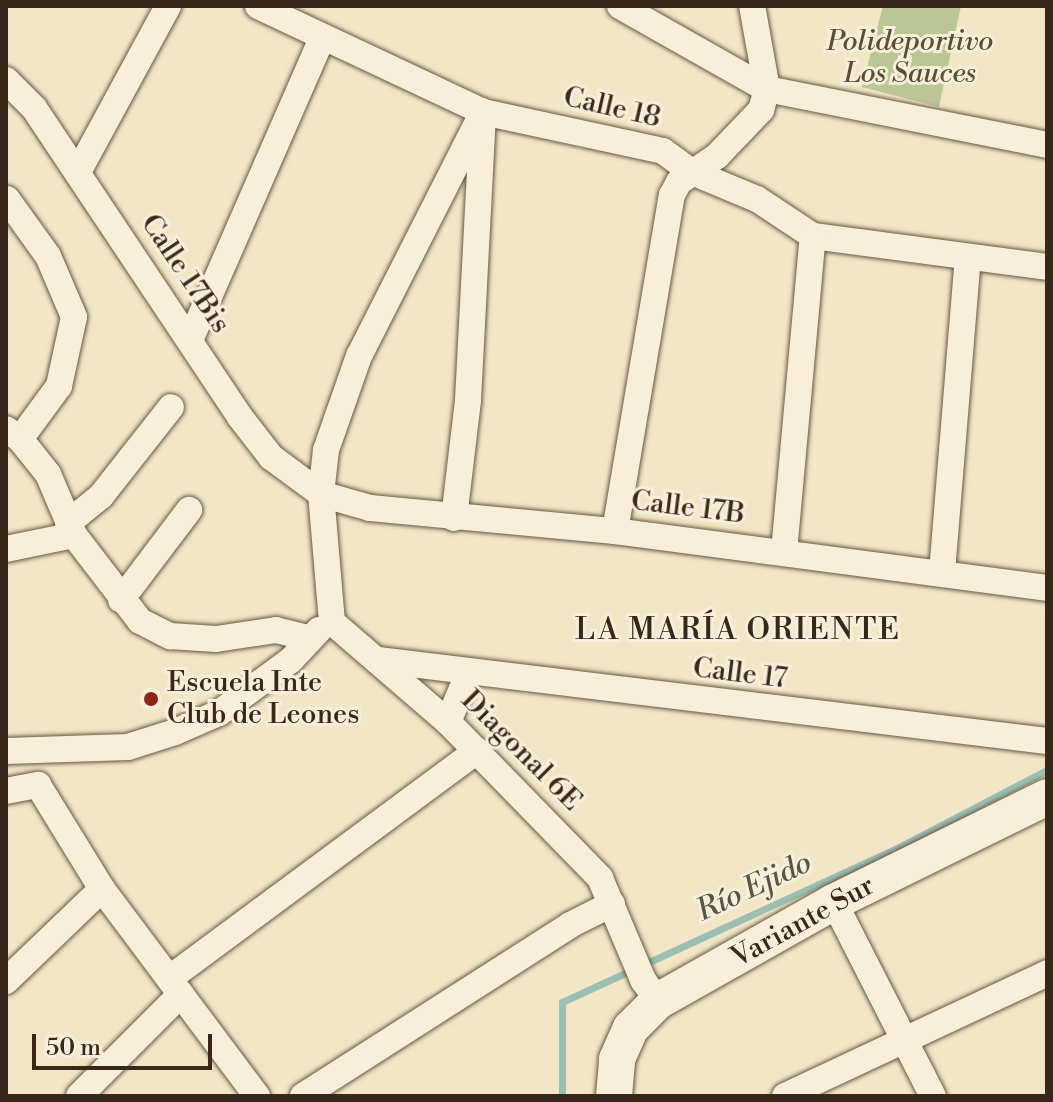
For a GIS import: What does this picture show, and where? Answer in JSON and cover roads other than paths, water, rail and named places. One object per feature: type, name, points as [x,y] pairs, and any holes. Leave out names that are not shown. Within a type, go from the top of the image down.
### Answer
[{"type":"main road","name":"Variante Sur","points":[[614,1096],[617,1059],[651,990],[1047,797]]},
{"type":"street","points":[[78,172],[168,6]]},
{"type":"street","name":"Calle 18","points":[[258,6],[483,112],[663,151],[692,172],[757,199],[813,236],[968,259],[1047,267]]},
{"type":"street","points":[[620,6],[764,100],[1047,145]]},
{"type":"street","points":[[615,531],[663,226],[672,195],[692,172],[717,156],[764,100],[752,6]]},
{"type":"street","points":[[191,338],[322,38]]},
{"type":"street","name":"Calle 17Bis","points":[[6,80],[34,108],[271,457],[321,494]]},
{"type":"street","points":[[6,751],[53,753],[128,747],[219,713],[291,660],[307,638],[332,622],[321,494],[326,450],[359,356],[483,112]]},
{"type":"street","points":[[454,518],[468,400],[483,112]]},
{"type":"street","points":[[7,199],[36,235],[74,317],[59,386],[13,434],[48,474],[71,529],[121,600],[140,621],[170,636],[216,639],[276,630],[307,638]]},
{"type":"street","points":[[784,552],[813,236]]},
{"type":"street","points":[[942,572],[968,259]]},
{"type":"street","points":[[6,549],[71,529],[171,407]]},
{"type":"street","name":"Calle 17B","points":[[321,494],[370,508],[615,531],[1047,588]]},
{"type":"street","points":[[121,600],[189,510]]},
{"type":"street","name":"Diagonal 6E","points":[[332,622],[448,722],[600,878],[651,990]]},
{"type":"street","name":"Calle 17","points":[[378,660],[468,674],[1047,741]]},
{"type":"street","points":[[448,722],[468,674]]},
{"type":"street","points":[[79,1096],[175,986],[477,751]]},
{"type":"street","points":[[38,785],[53,753]]},
{"type":"street","points":[[6,791],[38,785]]},
{"type":"street","points":[[38,785],[102,889],[257,1096]]},
{"type":"street","points":[[6,981],[102,889]]},
{"type":"street","points":[[834,902],[933,1096]]},
{"type":"street","points":[[303,1096],[570,925],[612,904]]},
{"type":"street","points":[[785,1096],[1047,973]]},
{"type":"waterway","name":"Río Ejido","points":[[562,1096],[562,1002],[895,849],[1047,770]]},
{"type":"place","name":"Escuela Inte Club de Leones","points":[[151,699]]},
{"type":"district","name":"LA MARÍA ORIENTE","points":[[738,630]]},
{"type":"park label","name":"Polideportivo Los Sauces","points":[[910,58]]}]
